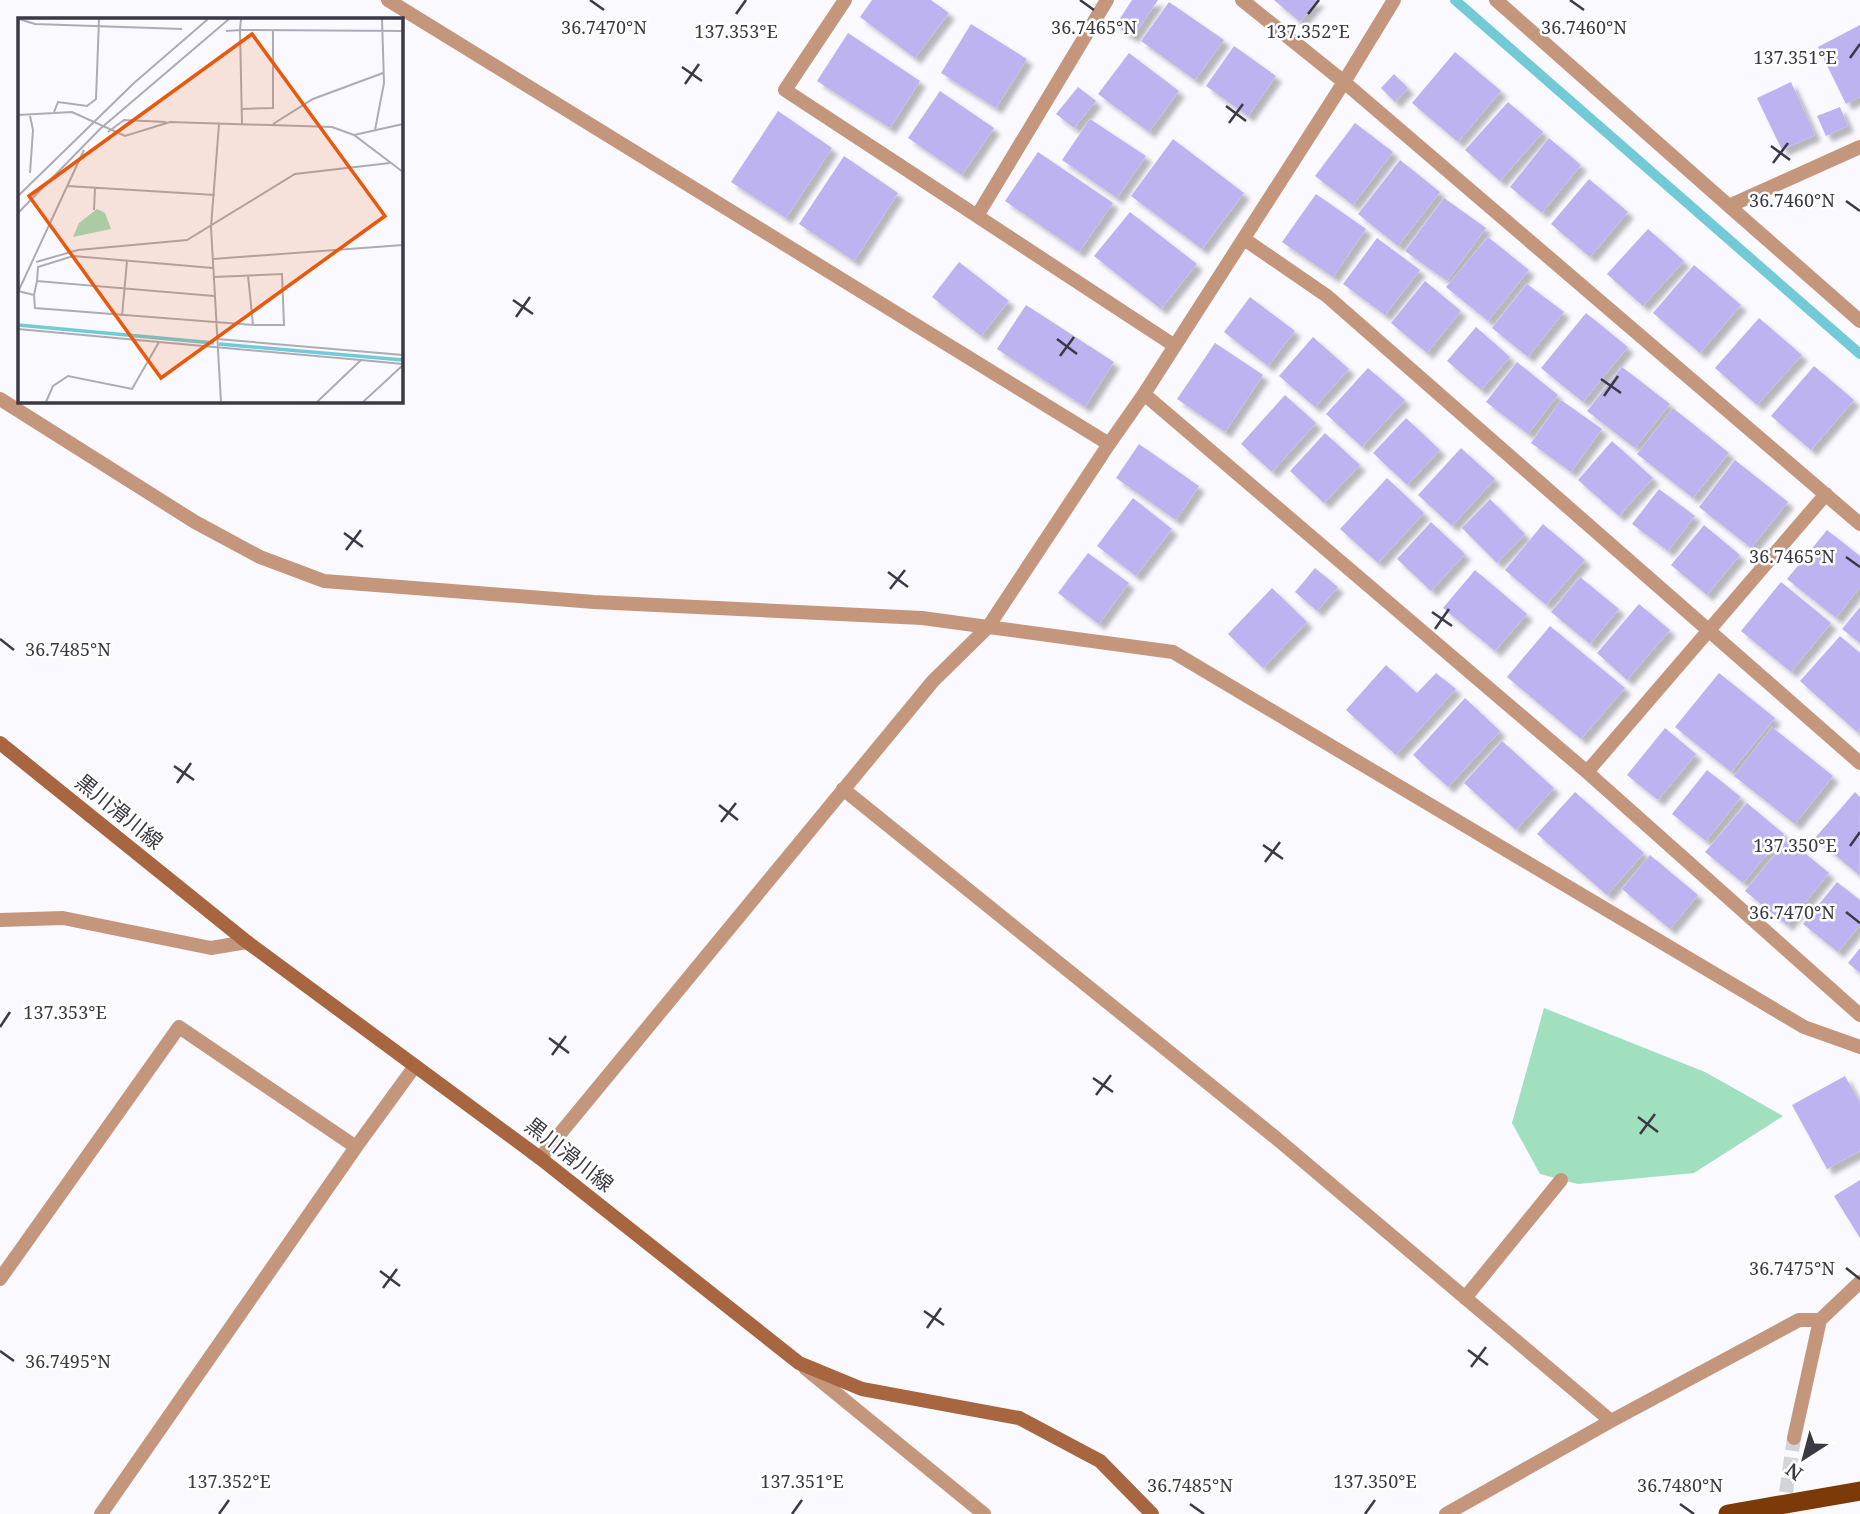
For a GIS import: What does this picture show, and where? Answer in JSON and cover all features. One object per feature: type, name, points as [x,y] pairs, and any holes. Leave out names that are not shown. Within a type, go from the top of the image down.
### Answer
[{"type":"highway","points":[[1728,1514],[1860,1491]]},
{"type":"main road","name":"黒川滑川線","points":[[0,743],[247,942],[540,1158],[799,1363],[862,1389],[1019,1418],[1100,1461],[1152,1514]]},
{"type":"street","points":[[388,0],[1109,444]]},
{"type":"street","points":[[845,0],[785,90],[1175,346]]},
{"type":"street","points":[[977,216],[1107,0]]},
{"type":"street","points":[[1242,0],[1344,82],[1860,524]]},
{"type":"street","points":[[540,1158],[933,681],[988,626],[1144,394],[1394,0]]},
{"type":"street","points":[[1496,0],[1860,321]]},
{"type":"street","points":[[1729,206],[1860,147]]},
{"type":"street","points":[[1244,239],[1326,296],[1860,763]]},
{"type":"street","points":[[1144,394],[1587,772],[1860,1014]]},
{"type":"street","points":[[0,399],[195,522],[260,557],[324,581],[594,602],[922,618],[1173,652],[1804,1027],[1860,1047]]},
{"type":"street","points":[[1587,772],[1826,494]]},
{"type":"street","points":[[843,789],[1276,1138],[1611,1421]]},
{"type":"street","points":[[0,920],[63,918],[211,948],[247,942]]},
{"type":"street","points":[[0,1279],[179,1027],[356,1147]]},
{"type":"street","points":[[101,1514],[415,1066]]},
{"type":"street","points":[[1465,1298],[1561,1180]]},
{"type":"street","points":[[1794,1438],[1820,1320],[1860,1282]]},
{"type":"street","points":[[1446,1514],[1799,1320],[1820,1320]]},
{"type":"street","points":[[799,1363],[984,1514]]},
{"type":"green space","points":[[1544,1008],[1705,1072],[1783,1116],[1694,1173],[1578,1184],[1540,1174],[1512,1123]]},
{"type":"building","points":[[872,0],[931,0],[949,13],[915,58],[860,17]]},
{"type":"building","points":[[1132,0],[1158,0],[1133,37],[1115,26]]},
{"type":"building","points":[[1274,0],[1319,0],[1300,22]]},
{"type":"building","points":[[1169,2],[1224,40],[1195,80],[1141,41]]},
{"type":"building","points":[[971,24],[1027,59],[996,108],[941,73]]},
{"type":"building","points":[[1860,25],[1860,97],[1846,104],[1818,47]]},
{"type":"building","points":[[848,33],[920,81],[890,128],[817,81]]},
{"type":"building","points":[[1234,46],[1276,76],[1248,116],[1206,86]]},
{"type":"building","points":[[1455,52],[1501,91],[1458,142],[1412,103]]},
{"type":"building","points":[[1129,53],[1179,91],[1149,132],[1098,94]]},
{"type":"building","points":[[1394,74],[1408,88],[1395,102],[1381,88]]},
{"type":"building","points":[[1791,82],[1815,135],[1782,150],[1757,98]]},
{"type":"building","points":[[1078,87],[1096,101],[1074,128],[1056,114]]},
{"type":"building","points":[[940,91],[994,128],[962,175],[908,138]]},
{"type":"building","points":[[1508,102],[1543,132],[1500,181],[1465,150]]},
{"type":"building","points":[[1840,107],[1848,126],[1826,136],[1817,116]]},
{"type":"building","points":[[778,111],[832,148],[786,218],[731,182]]},
{"type":"building","points":[[1090,119],[1146,156],[1117,198],[1062,160]]},
{"type":"building","points":[[1355,123],[1393,152],[1353,205],[1315,176]]},
{"type":"building","points":[[1549,138],[1581,165],[1542,213],[1510,187]]},
{"type":"building","points":[[1173,139],[1244,193],[1202,249],[1131,196]]},
{"type":"building","points":[[1038,152],[1113,203],[1079,252],[1005,201]]},
{"type":"building","points":[[844,156],[898,193],[854,261],[799,224]]},
{"type":"building","points":[[1400,160],[1440,192],[1398,246],[1358,214]]},
{"type":"building","points":[[1589,179],[1628,212],[1590,257],[1551,224]]},
{"type":"building","points":[[1316,194],[1366,229],[1333,277],[1282,242]]},
{"type":"building","points":[[1444,198],[1486,228],[1447,281],[1405,251]]},
{"type":"building","points":[[1130,212],[1197,264],[1161,309],[1094,256]]},
{"type":"building","points":[[1648,229],[1684,261],[1643,306],[1607,274]]},
{"type":"building","points":[[1488,237],[1529,270],[1488,321],[1446,287]]},
{"type":"building","points":[[1377,238],[1420,270],[1385,315],[1343,284]]},
{"type":"building","points":[[959,262],[1009,301],[981,336],[932,297]]},
{"type":"building","points":[[1694,265],[1741,305],[1700,353],[1653,313]]},
{"type":"building","points":[[1425,281],[1461,311],[1427,353],[1391,323]]},
{"type":"building","points":[[1527,284],[1564,312],[1528,357],[1492,328]]},
{"type":"building","points":[[1250,297],[1295,331],[1268,366],[1224,332]]},
{"type":"building","points":[[1026,305],[1114,362],[1085,407],[997,349]]},
{"type":"building","points":[[1586,313],[1628,347],[1583,402],[1541,368]]},
{"type":"building","points":[[1759,318],[1802,355],[1757,405],[1715,368]]},
{"type":"building","points":[[1476,327],[1510,357],[1481,390],[1447,361]]},
{"type":"building","points":[[1313,337],[1349,369],[1315,407],[1279,376]]},
{"type":"building","points":[[1215,343],[1263,375],[1225,432],[1177,399]]},
{"type":"building","points":[[1517,362],[1558,395],[1528,434],[1486,402]]},
{"type":"building","points":[[1814,366],[1854,400],[1811,450],[1771,416]]},
{"type":"building","points":[[1622,367],[1670,404],[1635,448],[1587,411]]},
{"type":"building","points":[[1368,368],[1405,400],[1362,447],[1326,414]]},
{"type":"building","points":[[1285,395],[1316,423],[1272,472],[1241,444]]},
{"type":"building","points":[[1561,400],[1602,429],[1571,472],[1531,443]]},
{"type":"building","points":[[1673,408],[1729,453],[1693,498],[1637,454]]},
{"type":"building","points":[[1406,418],[1440,450],[1407,485],[1373,453]]},
{"type":"building","points":[[1325,433],[1360,465],[1324,503],[1290,471]]},
{"type":"building","points":[[1612,441],[1653,478],[1619,516],[1578,480]]},
{"type":"building","points":[[1139,444],[1199,486],[1176,520],[1116,478]]},
{"type":"building","points":[[1461,448],[1495,479],[1452,526],[1418,495]]},
{"type":"building","points":[[1735,460],[1788,502],[1751,548],[1699,507]]},
{"type":"building","points":[[1387,478],[1424,513],[1378,563],[1340,529]]},
{"type":"building","points":[[1659,489],[1695,516],[1668,551],[1632,524]]},
{"type":"building","points":[[1133,498],[1172,529],[1136,576],[1097,546]]},
{"type":"building","points":[[1490,499],[1525,534],[1497,563],[1462,528]]},
{"type":"building","points":[[1431,522],[1465,554],[1431,591],[1397,559]]},
{"type":"building","points":[[1543,524],[1585,560],[1546,605],[1505,570]]},
{"type":"building","points":[[1704,525],[1740,555],[1707,595],[1671,565]]},
{"type":"building","points":[[1827,530],[1860,556],[1860,587],[1836,618],[1787,579]]},
{"type":"building","points":[[1088,553],[1129,583],[1099,624],[1058,593]]},
{"type":"building","points":[[1315,568],[1338,587],[1317,611],[1295,592]]},
{"type":"building","points":[[1475,570],[1527,614],[1495,651],[1443,608]]},
{"type":"building","points":[[1580,577],[1619,609],[1590,644],[1551,612]]},
{"type":"building","points":[[1781,582],[1831,623],[1791,672],[1741,631]]},
{"type":"building","points":[[1272,588],[1307,622],[1263,668],[1228,634]]},
{"type":"building","points":[[1639,604],[1670,630],[1627,680],[1597,653]]},
{"type":"building","points":[[1860,607],[1860,643],[1842,629]]},
{"type":"building","points":[[1550,626],[1625,688],[1581,739],[1507,677]]},
{"type":"building","points":[[1840,636],[1860,653],[1860,728],[1857,732],[1800,681]]},
{"type":"building","points":[[1386,665],[1417,693],[1436,673],[1456,689],[1396,755],[1346,710]]},
{"type":"building","points":[[1719,673],[1775,718],[1731,772],[1675,727]]},
{"type":"building","points":[[1465,698],[1500,731],[1448,787],[1413,755]]},
{"type":"building","points":[[1772,727],[1833,776],[1795,824],[1734,776]]},
{"type":"building","points":[[1665,728],[1696,754],[1658,800],[1627,775]]},
{"type":"building","points":[[1502,741],[1554,788],[1516,830],[1464,783]]},
{"type":"building","points":[[1707,770],[1741,797],[1706,841],[1672,814]]},
{"type":"building","points":[[1575,792],[1644,853],[1607,895],[1537,834]]},
{"type":"building","points":[[1855,792],[1860,797],[1859,875],[1815,838]]},
{"type":"building","points":[[1747,803],[1784,834],[1743,883],[1705,852]]},
{"type":"building","points":[[1788,839],[1829,873],[1787,925],[1745,891]]},
{"type":"building","points":[[1650,855],[1698,895],[1670,929],[1622,889]]},
{"type":"building","points":[[1837,882],[1860,900],[1860,925],[1838,952],[1803,924]]},
{"type":"building","points":[[1860,948],[1860,973],[1848,963]]},
{"type":"building","points":[[1845,1076],[1860,1103],[1860,1151],[1827,1169],[1792,1105]]},
{"type":"building","points":[[1860,1180],[1860,1238],[1834,1196]]},
{"type":"waterway","points":[[1455,0],[1860,354]]},
{"type":"tunnel","points":[[1783,1513],[1794,1438]]}]
